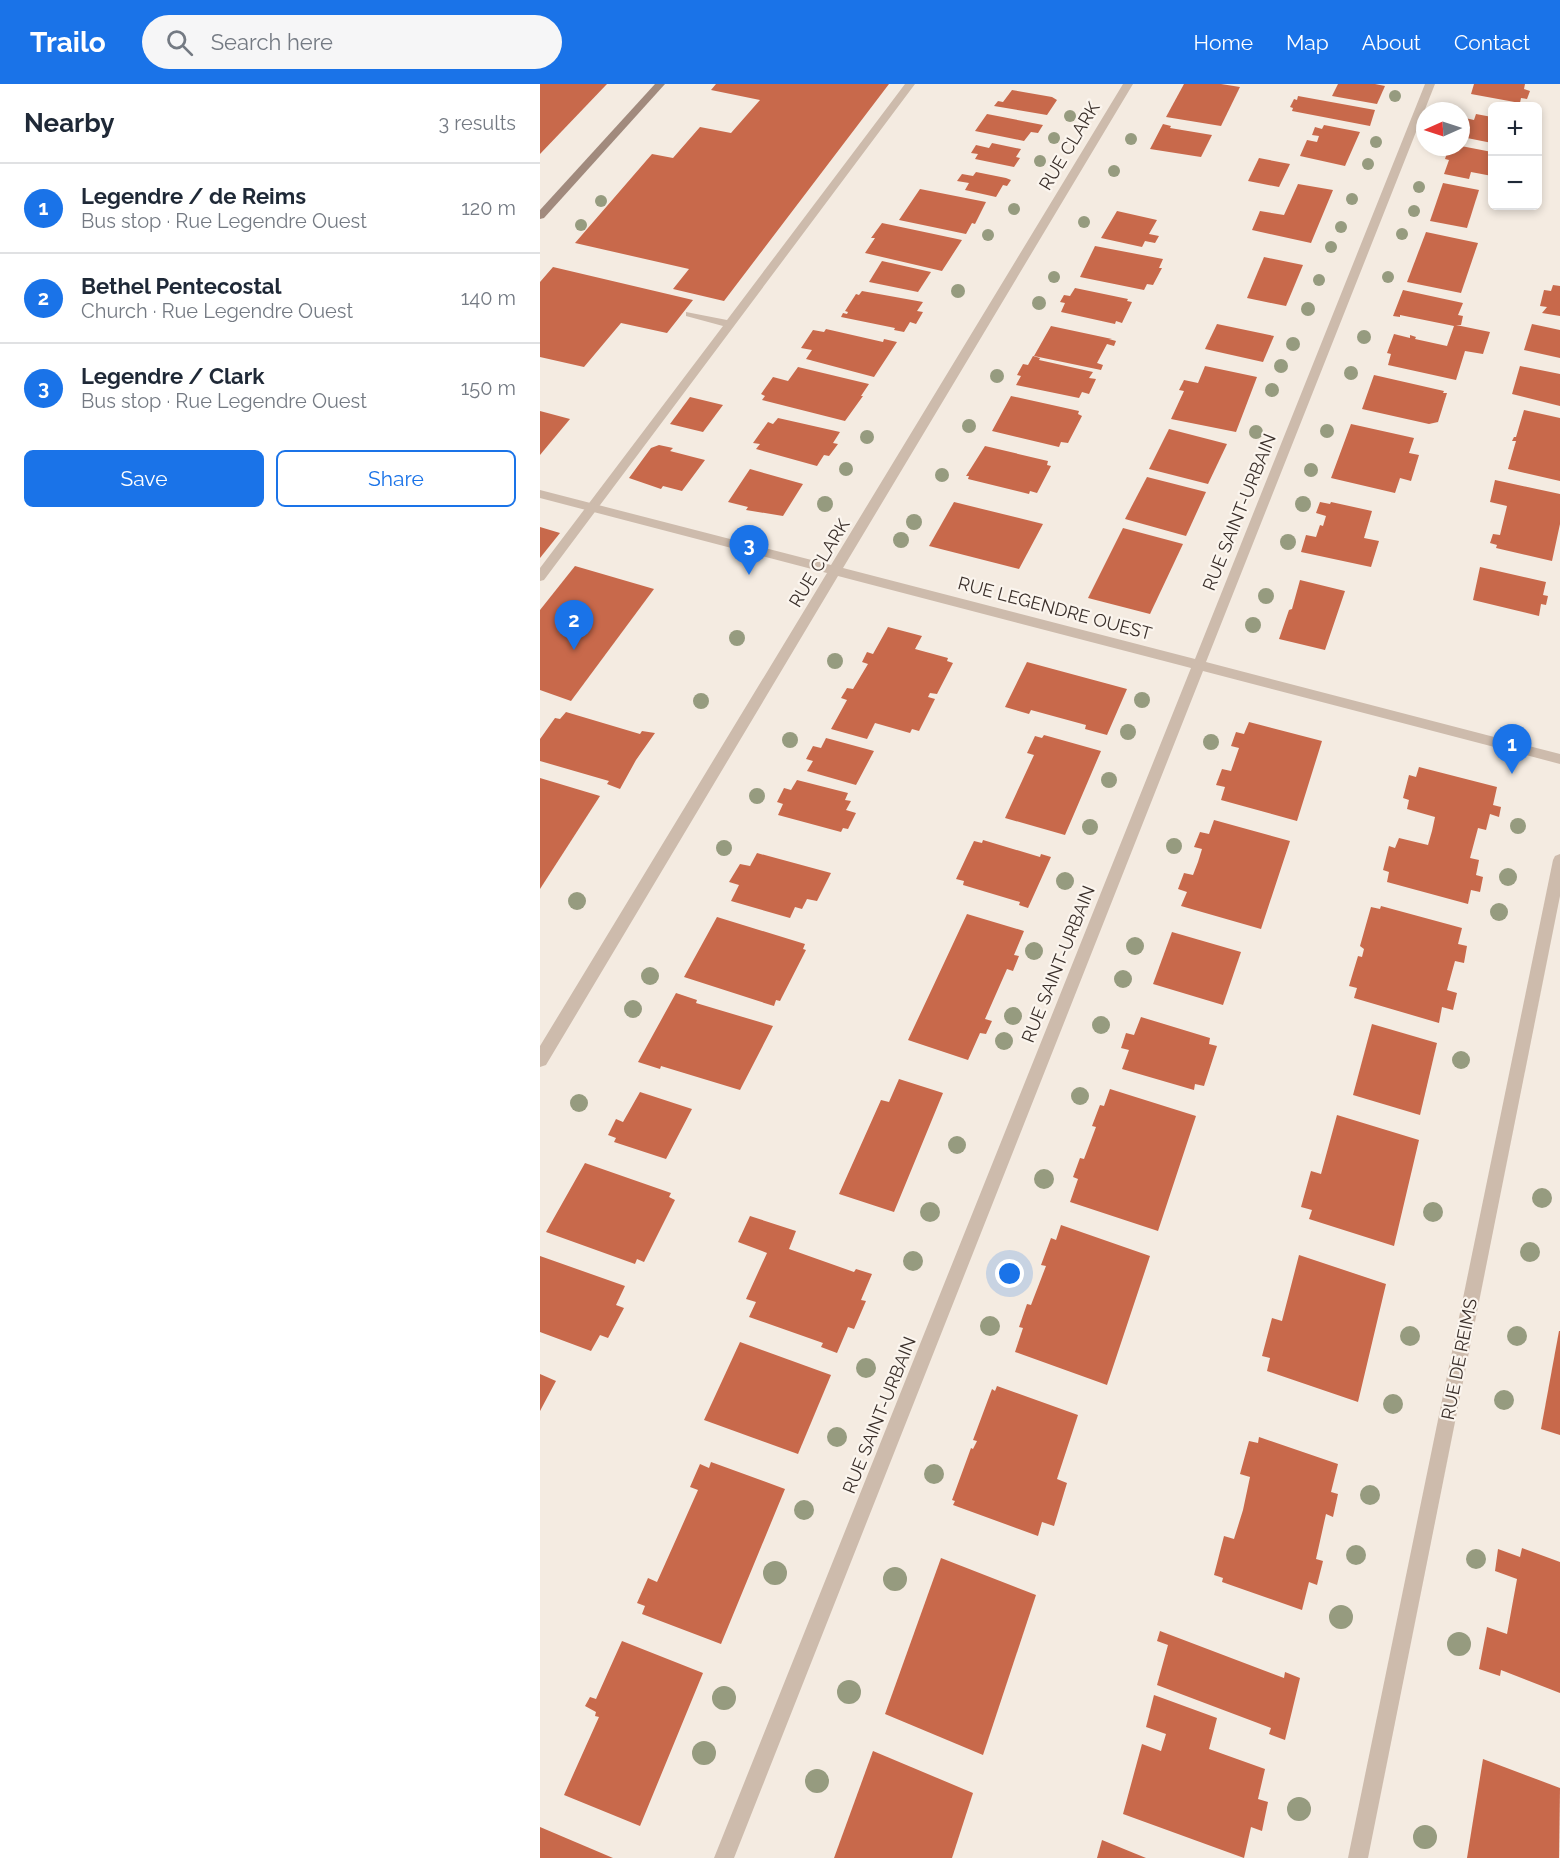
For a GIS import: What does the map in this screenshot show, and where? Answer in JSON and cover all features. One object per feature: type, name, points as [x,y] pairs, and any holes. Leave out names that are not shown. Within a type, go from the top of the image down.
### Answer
[{"type":"main road","points":[[540,216],[660,84]]},
{"type":"street","points":[[540,577],[910,84]]},
{"type":"street","name":"RUE CLARK","points":[[540,1060],[1128,84]]},
{"type":"street","name":"RUE SAINT-URBAIN","points":[[724,1858],[1430,84]]},
{"type":"street","points":[[690,314],[730,324]]},
{"type":"street","name":"RUE LEGENDRE OUEST","points":[[540,494],[1560,759]]},
{"type":"street","name":"RUE DE REIMS","points":[[1358,1858],[1560,860]]},
{"type":"building","points":[[540,84],[607,84],[540,154]]},
{"type":"building","points":[[716,84],[889,84],[724,301],[673,289],[689,269],[575,243],[652,154],[673,158],[700,127],[731,133],[760,100],[711,90]]},
{"type":"building","points":[[1184,84],[1221,84],[1240,87],[1221,126],[1166,117]]},
{"type":"building","points":[[1338,84],[1385,86],[1377,104],[1332,96]]},
{"type":"building","points":[[1474,84],[1525,84],[1524,89],[1530,91],[1527,99],[1521,98],[1520,102],[1471,94]]},
{"type":"building","points":[[1012,90],[1052,97],[1057,100],[1047,115],[994,106],[998,101],[1003,102]]},
{"type":"building","points":[[1298,96],[1375,110],[1370,126],[1292,111],[1293,108],[1290,107]]},
{"type":"building","points":[[987,114],[1043,125],[1038,133],[1031,132],[1024,141],[975,131]]},
{"type":"building","points":[[1476,114],[1488,116],[1488,142],[1470,139],[1470,119],[1474,120]]},
{"type":"building","points":[[1163,124],[1171,126],[1170,128],[1212,135],[1201,157],[1150,149]]},
{"type":"building","points":[[1324,125],[1360,132],[1345,166],[1300,156],[1307,140],[1317,142],[1319,136],[1312,135],[1315,127],[1322,129]]},
{"type":"building","points":[[992,143],[1021,149],[1016,157],[1020,158],[1014,167],[975,159],[978,154],[971,153],[976,145],[989,148]]},
{"type":"building","points":[[1470,148],[1488,151],[1488,175],[1471,172],[1469,179],[1444,174],[1449,160],[1445,159],[1446,156],[1470,156]]},
{"type":"building","points":[[1259,158],[1290,164],[1279,187],[1248,181]]},
{"type":"building","points":[[976,172],[1011,180],[1007,186],[1003,185],[996,197],[965,190],[969,183],[957,181],[962,174],[973,176]]},
{"type":"building","points":[[1443,183],[1479,190],[1467,228],[1430,221]]},
{"type":"building","points":[[1298,184],[1333,190],[1311,243],[1252,230],[1260,211],[1284,215]]},
{"type":"building","points":[[920,189],[986,202],[975,224],[972,223],[966,234],[899,220]]},
{"type":"building","points":[[1117,211],[1157,220],[1149,234],[1159,236],[1155,243],[1145,241],[1142,247],[1101,238]]},
{"type":"building","points":[[882,223],[962,240],[942,271],[865,253],[875,238],[871,238]]},
{"type":"building","points":[[1426,232],[1478,243],[1461,293],[1407,282]]},
{"type":"building","points":[[1095,246],[1163,259],[1159,268],[1162,268],[1153,285],[1147,284],[1144,290],[1080,277]]},
{"type":"building","points":[[1264,257],[1303,265],[1286,306],[1247,298]]},
{"type":"building","points":[[882,261],[931,272],[918,292],[869,282]]},
{"type":"building","points":[[553,267],[693,300],[667,333],[621,323],[584,367],[540,357],[540,282]]},
{"type":"building","points":[[1553,285],[1560,286],[1560,316],[1542,313],[1547,307],[1540,306],[1544,290],[1551,291]]},
{"type":"building","points":[[1075,288],[1128,299],[1127,301],[1132,302],[1122,323],[1116,321],[1115,324],[1061,312],[1065,303],[1060,302],[1064,295],[1070,296]]},
{"type":"building","points":[[1403,290],[1463,303],[1458,315],[1463,316],[1461,325],[1456,325],[1490,332],[1483,354],[1465,351],[1456,380],[1388,365],[1391,354],[1387,353],[1394,334],[1410,338],[1410,335],[1416,337],[1415,339],[1447,346],[1454,326],[1400,315],[1400,317],[1393,316]]},
{"type":"building","points":[[862,291],[923,302],[917,311],[923,312],[916,324],[910,322],[904,332],[894,330],[895,328],[841,317],[843,313],[847,314],[848,312],[845,311],[856,294],[859,295]]},
{"type":"building","points":[[1217,324],[1274,336],[1263,362],[1205,349]]},
{"type":"building","points":[[1532,324],[1560,330],[1560,358],[1524,350]]},
{"type":"building","points":[[1051,326],[1116,341],[1114,346],[1107,344],[1097,363],[1103,365],[1101,370],[1034,356]]},
{"type":"building","points":[[826,329],[883,342],[884,339],[897,342],[874,377],[806,359],[812,350],[801,348],[813,330],[824,332]]},
{"type":"building","points":[[1033,356],[1040,358],[1039,360],[1093,372],[1089,378],[1096,379],[1089,394],[1082,392],[1079,398],[1016,385],[1021,376],[1017,375],[1023,364],[1028,365]]},
{"type":"building","points":[[1205,366],[1257,377],[1236,432],[1171,419],[1184,391],[1179,390],[1184,380],[1198,383]]},
{"type":"building","points":[[1520,366],[1560,374],[1560,406],[1512,394]]},
{"type":"building","points":[[798,367],[869,384],[845,421],[762,400],[765,396],[761,394],[773,377],[788,381]]},
{"type":"building","points":[[1374,375],[1447,393],[1438,422],[1429,424],[1362,409]]},
{"type":"building","points":[[1011,396],[1079,411],[1078,414],[1082,416],[1068,443],[1061,442],[1059,447],[992,431]]},
{"type":"building","points":[[690,397],[723,405],[703,432],[670,424]]},
{"type":"building","points":[[1524,410],[1560,418],[1560,481],[1508,469],[1516,441],[1512,441],[1516,437]]},
{"type":"building","points":[[540,411],[570,419],[540,455]]},
{"type":"building","points":[[778,418],[840,432],[833,443],[838,444],[829,456],[824,455],[817,466],[756,449],[760,444],[753,443],[768,422],[773,424]]},
{"type":"building","points":[[1351,424],[1414,438],[1409,453],[1419,455],[1411,481],[1400,478],[1395,493],[1331,478]]},
{"type":"building","points":[[1169,429],[1227,444],[1208,484],[1149,469]]},
{"type":"building","points":[[659,445],[673,448],[670,451],[705,460],[682,491],[663,486],[661,489],[629,478],[651,448]]},
{"type":"building","points":[[985,446],[1048,461],[1047,465],[1051,466],[1037,493],[1030,491],[1029,494],[968,479],[969,476],[966,476]]},
{"type":"building","points":[[750,469],[803,484],[783,516],[746,510],[748,507],[728,502]]},
{"type":"building","points":[[1147,477],[1206,492],[1186,536],[1125,519]]},
{"type":"building","points":[[1495,480],[1560,494],[1560,524],[1552,561],[1496,548],[1497,545],[1490,543],[1493,534],[1500,535],[1507,506],[1490,502]]},
{"type":"building","points":[[954,502],[1043,524],[1019,569],[929,546]]},
{"type":"building","points":[[1320,502],[1330,504],[1331,502],[1372,511],[1364,538],[1379,541],[1371,567],[1301,552],[1306,535],[1316,537],[1320,525],[1323,526],[1326,516],[1316,513]]},
{"type":"building","points":[[540,527],[560,533],[540,558]]},
{"type":"building","points":[[1123,528],[1183,544],[1150,614],[1088,598]]},
{"type":"building","points":[[575,566],[654,589],[571,701],[540,690],[540,610]]},
{"type":"building","points":[[1480,567],[1546,582],[1543,595],[1548,596],[1546,605],[1541,604],[1539,616],[1473,600]]},
{"type":"building","points":[[1300,580],[1345,591],[1325,650],[1279,639],[1289,610],[1292,609]]},
{"type":"building","points":[[888,627],[922,636],[915,649],[948,658],[947,661],[953,663],[937,694],[930,693],[928,697],[935,699],[919,731],[912,729],[910,733],[875,723],[867,739],[831,729],[847,700],[841,698],[847,688],[853,689],[868,664],[862,662],[867,652],[873,654]]},
{"type":"building","points":[[1027,662],[1127,689],[1107,735],[1085,729],[1086,725],[1031,710],[1029,714],[1005,707]]},
{"type":"building","points":[[566,712],[640,734],[642,731],[655,733],[636,760],[620,789],[607,784],[609,781],[540,761],[540,739],[555,718],[560,719]]},
{"type":"building","points":[[1249,722],[1322,741],[1297,821],[1221,800],[1225,787],[1216,785],[1222,769],[1231,771],[1239,748],[1231,746],[1236,732],[1244,734]]},
{"type":"building","points":[[1044,735],[1101,751],[1065,835],[1005,818],[1034,755],[1027,753],[1035,736],[1042,738]]},
{"type":"building","points":[[826,738],[874,751],[856,785],[807,771],[813,761],[806,759],[813,746],[821,748]]},
{"type":"building","points":[[1419,767],[1497,787],[1493,805],[1501,807],[1499,817],[1490,814],[1486,830],[1478,828],[1470,858],[1479,860],[1476,875],[1483,877],[1480,892],[1471,890],[1468,904],[1387,882],[1389,872],[1383,870],[1389,846],[1395,848],[1399,838],[1428,845],[1432,831],[1435,817],[1407,809],[1409,800],[1403,798],[1409,775],[1416,777]]},
{"type":"building","points":[[540,778],[600,796],[540,889]]},
{"type":"building","points":[[797,780],[848,793],[845,800],[851,801],[846,810],[856,813],[848,829],[843,828],[841,832],[778,815],[783,804],[777,802],[784,788],[791,790]]},
{"type":"building","points":[[1214,820],[1290,841],[1261,929],[1181,906],[1187,892],[1178,889],[1184,873],[1193,875],[1202,849],[1194,847],[1200,832],[1209,834]]},
{"type":"building","points":[[983,840],[1040,857],[1041,854],[1051,857],[1028,908],[1019,905],[1020,902],[963,885],[964,881],[956,879],[974,841],[982,843]]},
{"type":"building","points":[[757,853],[831,873],[817,901],[807,899],[802,909],[795,907],[790,918],[731,901],[739,885],[729,882],[740,864],[750,866]]},
{"type":"building","points":[[1381,906],[1462,928],[1458,944],[1467,946],[1464,963],[1455,961],[1447,990],[1457,993],[1453,1010],[1442,1007],[1439,1023],[1354,998],[1357,988],[1349,986],[1358,956],[1362,957],[1364,949],[1360,946],[1371,907],[1380,909]]},
{"type":"building","points":[[967,914],[1024,931],[1014,955],[1019,956],[1013,971],[1007,969],[985,1019],[992,1021],[986,1034],[980,1033],[968,1060],[908,1040]]},
{"type":"building","points":[[717,917],[805,944],[803,949],[806,950],[780,1001],[776,1000],[774,1006],[684,977]]},
{"type":"building","points":[[1172,932],[1241,952],[1223,1005],[1153,984]]},
{"type":"building","points":[[676,993],[697,1000],[696,1003],[773,1026],[740,1090],[661,1066],[660,1069],[638,1062]]},
{"type":"building","points":[[1141,1017],[1210,1038],[1209,1044],[1217,1046],[1204,1086],[1195,1084],[1194,1090],[1122,1069],[1129,1050],[1121,1048],[1126,1033],[1134,1035]]},
{"type":"building","points":[[1372,1024],[1437,1043],[1420,1115],[1353,1095]]},
{"type":"building","points":[[899,1079],[943,1093],[894,1212],[839,1194],[881,1100],[889,1102]]},
{"type":"building","points":[[1110,1089],[1196,1116],[1158,1231],[1070,1202],[1078,1179],[1073,1177],[1080,1158],[1084,1159],[1096,1127],[1092,1126],[1100,1105],[1104,1106]]},
{"type":"building","points":[[640,1092],[692,1109],[666,1159],[614,1142],[616,1138],[608,1135],[616,1119],[623,1122]]},
{"type":"building","points":[[1337,1115],[1419,1140],[1394,1246],[1309,1219],[1312,1210],[1301,1207],[1311,1171],[1321,1174]]},
{"type":"building","points":[[585,1163],[671,1193],[669,1197],[675,1200],[644,1262],[637,1259],[635,1264],[546,1232]]},
{"type":"building","points":[[750,1216],[796,1231],[789,1249],[854,1272],[856,1269],[872,1274],[861,1300],[866,1301],[854,1329],[848,1327],[837,1353],[821,1347],[823,1343],[749,1317],[756,1302],[746,1299],[767,1253],[738,1242]]},
{"type":"building","points":[[1061,1225],[1150,1256],[1107,1385],[1015,1352],[1023,1328],[1019,1327],[1027,1304],[1031,1305],[1046,1266],[1041,1265],[1051,1238],[1056,1240]]},
{"type":"building","points":[[1299,1255],[1386,1284],[1358,1402],[1267,1371],[1270,1358],[1262,1356],[1272,1318],[1282,1321]]},
{"type":"building","points":[[540,1256],[625,1286],[616,1305],[624,1308],[608,1338],[600,1335],[591,1351],[540,1332]]},
{"type":"building","points":[[1560,1331],[1560,1435],[1541,1429]]},
{"type":"building","points":[[740,1342],[831,1375],[798,1454],[704,1420]]},
{"type":"building","points":[[540,1374],[556,1381],[540,1411]]},
{"type":"building","points":[[997,1386],[1078,1415],[1057,1479],[1067,1483],[1054,1526],[1042,1522],[1038,1536],[953,1505],[955,1501],[952,1500],[971,1448],[973,1449],[977,1441],[973,1440],[992,1389],[995,1391]]},
{"type":"building","points":[[1259,1437],[1338,1464],[1331,1492],[1338,1494],[1333,1517],[1326,1514],[1316,1559],[1323,1561],[1317,1585],[1309,1582],[1302,1610],[1222,1582],[1223,1578],[1214,1575],[1224,1536],[1234,1539],[1243,1510],[1250,1477],[1240,1474],[1249,1441],[1258,1443]]},
{"type":"building","points":[[711,1462],[785,1489],[721,1644],[642,1614],[645,1606],[637,1603],[648,1578],[657,1582],[698,1490],[690,1487],[700,1464],[709,1468]]},
{"type":"building","points":[[1522,1548],[1560,1562],[1560,1693],[1501,1670],[1500,1676],[1479,1669],[1487,1627],[1507,1634],[1517,1579],[1495,1571],[1498,1549],[1520,1557]]},
{"type":"building","points":[[941,1558],[1036,1595],[983,1755],[885,1714]]},
{"type":"building","points":[[1160,1631],[1284,1678],[1285,1672],[1300,1678],[1285,1740],[1269,1734],[1271,1728],[1157,1685],[1168,1645],[1157,1641]]},
{"type":"building","points":[[622,1641],[703,1673],[640,1826],[564,1795],[599,1717],[595,1716],[596,1712],[585,1706],[590,1697],[596,1699]]},
{"type":"building","points":[[1154,1695],[1217,1718],[1209,1749],[1265,1769],[1258,1799],[1268,1802],[1262,1831],[1251,1827],[1244,1858],[1123,1814],[1142,1744],[1161,1751],[1166,1734],[1146,1727]]},
{"type":"building","points":[[873,1751],[973,1793],[952,1858],[834,1858]]},
{"type":"building","points":[[1483,1759],[1560,1788],[1559,1858],[1467,1858]]},
{"type":"building","points":[[540,1827],[613,1858],[540,1858]]},
{"type":"building","points":[[1102,1840],[1146,1858],[1097,1858]]},
{"type":"place","name":"Legendre / Clark","points":[[749,575]]},
{"type":"place","name":"Bethel Pentecostal","points":[[574,650]]},
{"type":"place","name":"Legendre / de Reims","points":[[1512,774]]}]
